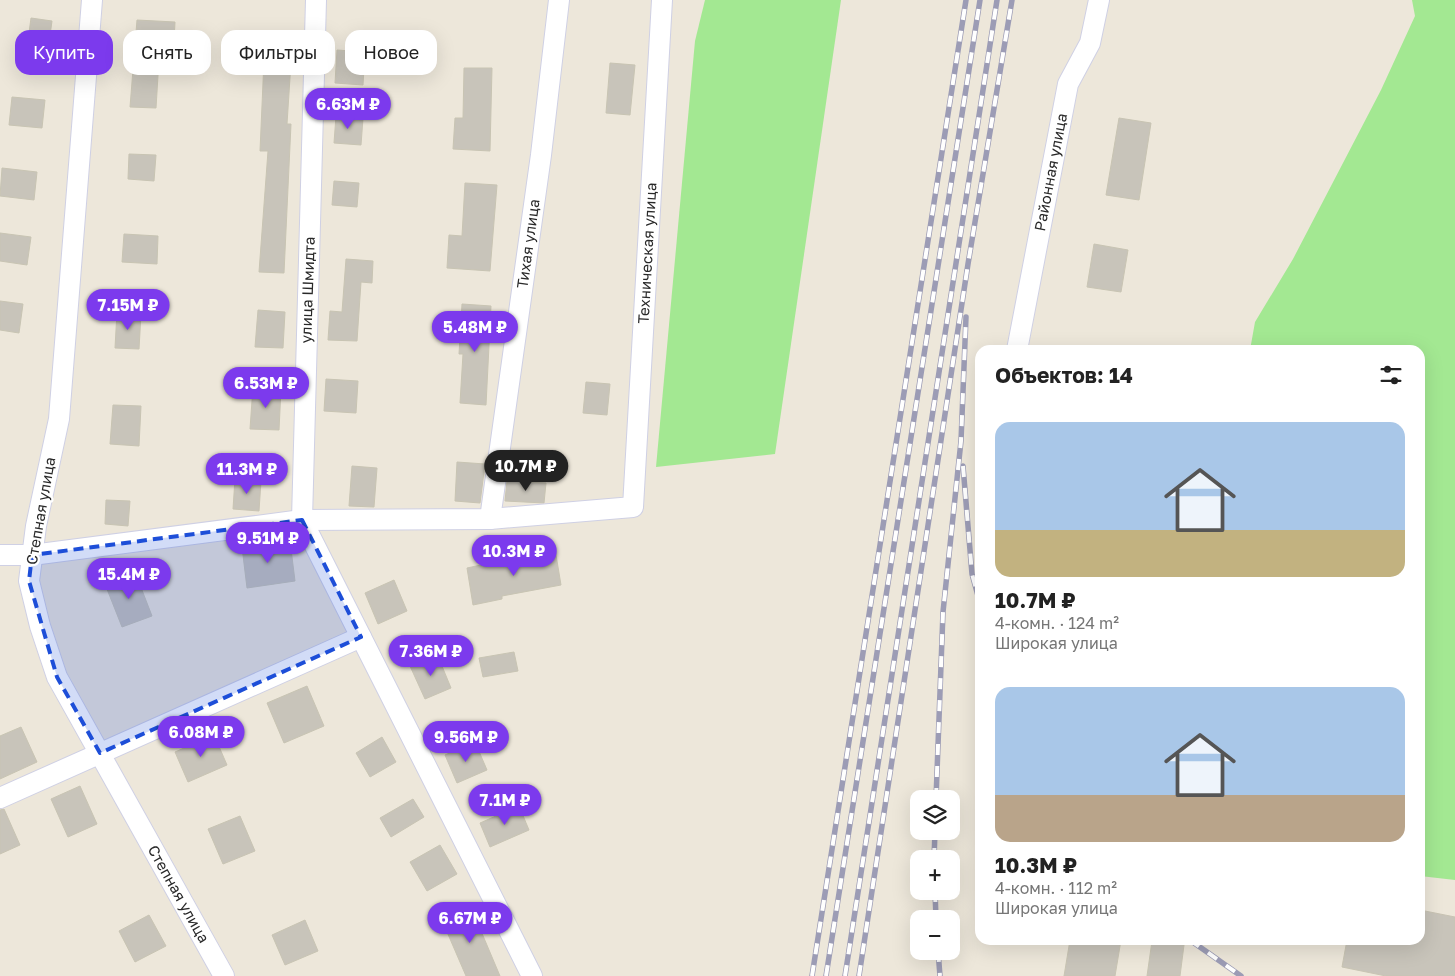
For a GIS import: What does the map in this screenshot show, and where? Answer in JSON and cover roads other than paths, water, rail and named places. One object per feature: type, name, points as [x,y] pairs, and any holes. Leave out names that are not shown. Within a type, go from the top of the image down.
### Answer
[{"type":"street","name":"Степная улица","points":[[92,0],[59,419],[36,526],[29,580],[57,677],[224,976]]},
{"type":"street","name":"улица Шмидта","points":[[316,0],[302,520],[532,976]]},
{"type":"street","name":"Тихая улица","points":[[490,519],[539,165],[559,0]]},
{"type":"street","name":"Техническая улица","points":[[490,519],[633,507],[662,0]]},
{"type":"street","name":"Районная улица","points":[[1018,345],[1068,84],[1090,43],[1099,0]]},
{"type":"street","points":[[0,555],[32,555],[302,520],[490,519]]},
{"type":"street","points":[[0,798],[361,637]]},
{"type":"railway","points":[[812,976],[966,0]]},
{"type":"railway","points":[[826,976],[980,0]]},
{"type":"railway","points":[[845,976],[997,0]]},
{"type":"railway","points":[[859,976],[968,264],[1012,0]]},
{"type":"railway","points":[[936,790],[943,612],[961,441],[966,317]]},
{"type":"railway","points":[[963,466],[972,574],[975,585]]},
{"type":"railway","points":[[934,850],[935,840]]},
{"type":"railway","points":[[935,900],[936,910]]},
{"type":"railway","points":[[1197,945],[1241,976]]},
{"type":"railway","points":[[939,960],[940,976]]}]
